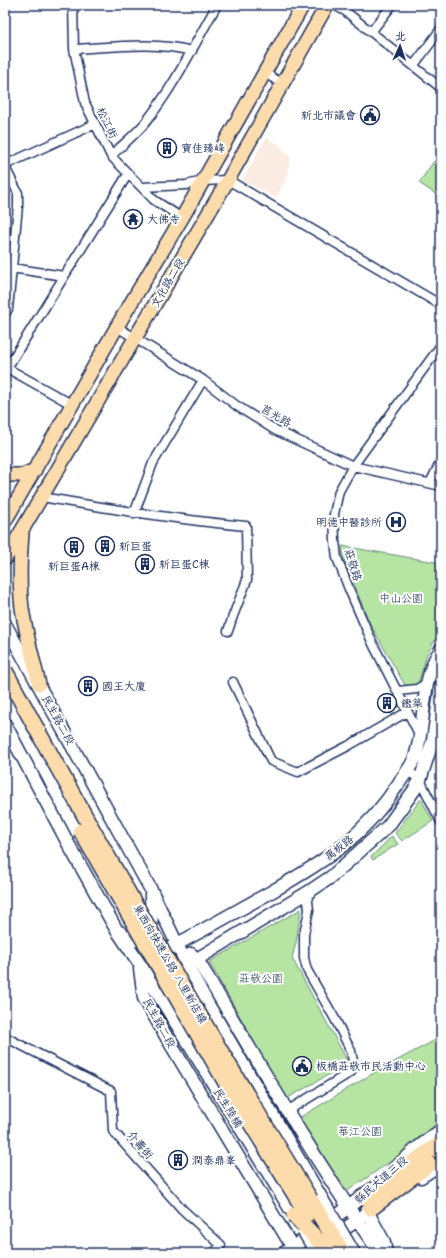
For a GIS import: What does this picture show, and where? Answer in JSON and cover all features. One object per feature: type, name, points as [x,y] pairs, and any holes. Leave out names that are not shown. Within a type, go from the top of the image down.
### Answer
[{"type":"highway","name":"東西向快速公路 八里新店線","points":[[5,671],[62,777],[129,895],[239,1082],[343,1253]]},
{"type":"highway","name":"東西向快速公路 八里新店線","points":[[5,690],[52,779],[229,1088],[330,1248]]},
{"type":"highway","points":[[429,1162],[441,1144]]},
{"type":"highway","points":[[367,1205],[441,1155]]},
{"type":"highway","points":[[322,1199],[343,1253]]},
{"type":"highway","points":[[294,1215],[330,1248]]},
{"type":"main road","name":"文化路二段","points":[[5,521],[182,218],[303,5]]},
{"type":"main road","name":"文化路二段","points":[[5,559],[228,180],[327,5]]},
{"type":"main road","points":[[5,475],[23,475],[35,470]]},
{"type":"main road","points":[[22,532],[20,579],[22,607],[39,684]]},
{"type":"main road","name":"民生路二段","points":[[5,624],[151,890],[177,944],[192,962],[348,1208],[380,1253]]},
{"type":"main road","name":"萬板路","points":[[139,964],[216,924],[299,876],[342,847],[370,822],[394,790],[415,758],[423,724],[427,683],[434,658],[441,649]]},
{"type":"main road","name":"萬板路","points":[[192,962],[331,877],[388,826],[420,780],[433,740],[441,686]]},
{"type":"main road","name":"民生路二段","points":[[5,724],[70,847],[116,929],[139,964],[144,998],[291,1251]]},
{"type":"main road","points":[[116,929],[125,937],[132,940],[139,941],[147,939],[151,923],[151,890]]},
{"type":"main road","points":[[192,962],[256,1087],[354,1253]]},
{"type":"main road","name":"民生陸橋","points":[[139,964],[317,1253]]},
{"type":"main road","name":"縣民大道三段","points":[[309,1253],[330,1248],[357,1221],[367,1205],[416,1149],[441,1130]]},
{"type":"main road","name":"縣民大道三段","points":[[291,1251],[348,1208],[367,1205],[429,1162]]},
{"type":"main road","points":[[367,1205],[384,1242],[386,1253]]},
{"type":"street","name":"松江街","points":[[73,5],[74,49],[85,103],[111,156],[154,200],[182,218]]},
{"type":"street","points":[[111,156],[148,119],[162,101],[217,5]]},
{"type":"street","points":[[334,5],[345,11],[441,88]]},
{"type":"street","points":[[371,32],[392,5]]},
{"type":"street","points":[[414,65],[441,29]]},
{"type":"street","points":[[74,49],[158,45],[192,51]]},
{"type":"street","points":[[264,73],[283,84]]},
{"type":"street","points":[[5,314],[8,309],[9,268],[18,194],[5,166],[95,124]]},
{"type":"street","points":[[73,405],[6,368],[128,174]]},
{"type":"street","points":[[142,187],[186,185],[203,181],[228,180],[441,305]]},
{"type":"street","points":[[9,268],[64,276]]},
{"type":"street","name":"莒光路","points":[[117,327],[203,380],[237,406],[275,430],[353,466],[441,486]]},
{"type":"street","name":"莊敬路","points":[[420,736],[370,639],[349,589],[337,558],[334,514],[339,491],[353,466],[441,344]]},
{"type":"street","points":[[134,514],[153,463],[203,380]]},
{"type":"street","points":[[430,483],[441,461]]},
{"type":"street","points":[[42,497],[134,514],[194,522],[246,526],[247,580],[228,631]]},
{"type":"street","points":[[233,682],[271,761],[298,772],[408,712]]},
{"type":"street","points":[[398,691],[417,689],[427,683]]},
{"type":"street","points":[[407,770],[420,780],[441,822]]},
{"type":"street","points":[[287,1111],[351,1072],[353,1061],[351,1051],[340,1029],[307,970],[304,958],[304,934],[309,910],[307,893]]},
{"type":"street","name":"介壽街","points":[[5,1037],[111,1091],[113,1131],[182,1209],[221,1245],[214,1253]]},
{"type":"shaded area","points":[[266,138],[278,144],[291,158],[285,181],[276,198],[242,180]]},
{"type":"green space","points":[[434,161],[440,165],[441,164],[440,197],[419,183]]},
{"type":"green space","name":"中山公園","points":[[342,546],[441,563],[441,629],[427,654],[418,684],[406,687],[369,622],[343,557]]},
{"type":"green space","points":[[421,799],[433,821],[402,841],[395,833]]},
{"type":"green space","points":[[392,836],[398,844],[373,860],[371,857]]},
{"type":"green space","name":"莊敬公園","points":[[301,909],[296,943],[292,958],[347,1060],[342,1067],[286,1099],[209,962]]},
{"type":"green space","name":"華江公園","points":[[441,1037],[441,1127],[346,1192],[299,1118],[377,1071]]},
{"type":"place","name":"新北市議會","points":[[370,115]]},
{"type":"place","name":"寶佳臻峰","points":[[167,148]]},
{"type":"place","name":"大佛寺","points":[[133,219]]},
{"type":"place","name":"明德中醫診所","points":[[396,522]]},
{"type":"place","name":"新巨蛋","points":[[105,546]]},
{"type":"place","name":"新巨蛋A棟","points":[[74,547]]},
{"type":"place","name":"新巨蛋C棟","points":[[145,564]]},
{"type":"place","name":"國王大廈","points":[[88,686]]},
{"type":"place","name":"鑑築","points":[[387,703]]},
{"type":"place","name":"板橋莊敬市民活動中心","points":[[302,1066]]},
{"type":"place","name":"潤泰鼎峯","points":[[178,1160]]}]
